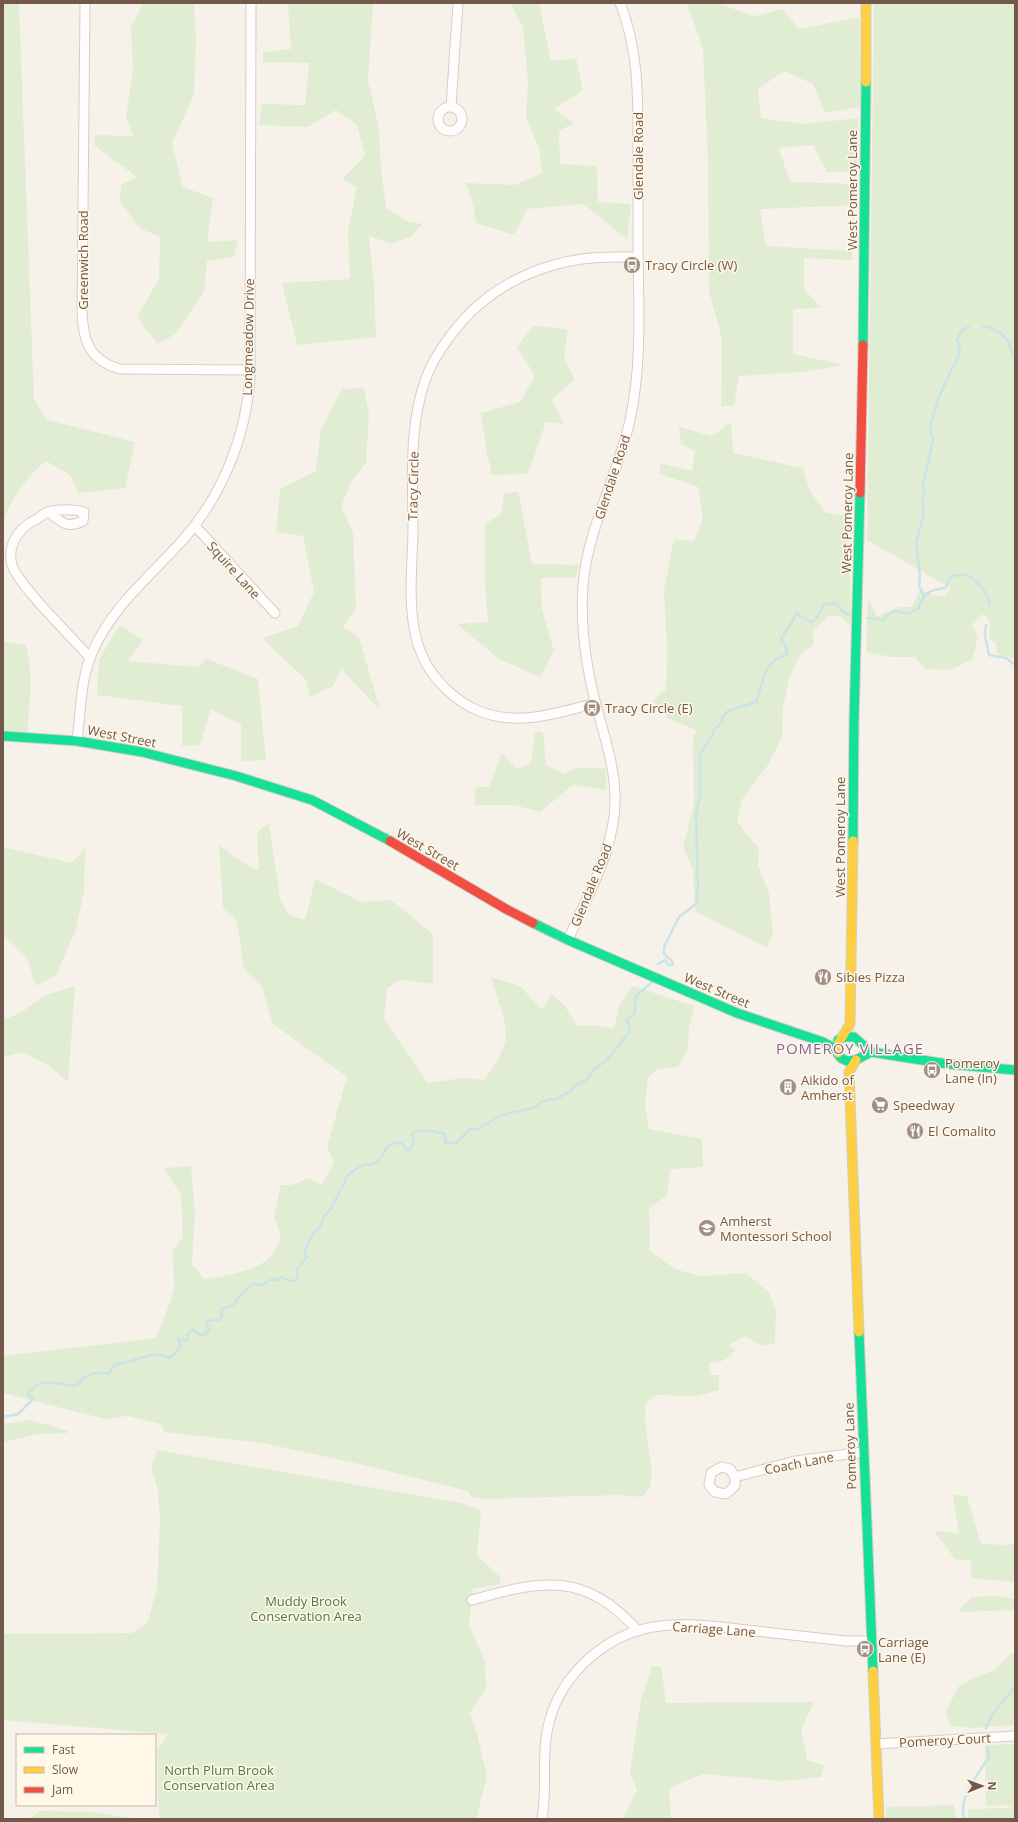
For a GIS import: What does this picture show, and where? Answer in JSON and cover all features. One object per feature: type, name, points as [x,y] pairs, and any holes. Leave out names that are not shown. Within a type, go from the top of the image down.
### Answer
[{"type":"street","name":"Greenwich Road","points":[[85,3],[82,312],[86,342],[101,361],[120,369],[250,370]]},
{"type":"street","name":"Longmeadow Drive","points":[[77,741],[83,688],[90,658],[114,614],[195,526],[219,488],[232,459],[246,409],[250,370],[251,3]]},
{"type":"street","points":[[451,106],[458,3]]},
{"type":"street","name":"Glendale Road","points":[[568,940],[604,856],[614,816],[615,796],[612,765],[596,703],[582,635],[583,585],[591,542],[623,450],[631,417],[637,364],[638,92],[633,46],[620,3]]},
{"type":"street","name":"West Pomeroy Lane","points":[[842,1038],[850,1024],[854,720],[859,557],[865,228],[866,3]]},
{"type":"street","name":"Tracy Circle","points":[[596,703],[533,718],[520,719],[498,717],[478,711],[461,701],[445,688],[431,672],[422,655],[417,641],[412,605],[414,443],[418,404],[427,376],[448,339],[479,304],[496,291],[516,280],[550,265],[583,259],[638,256]]},
{"type":"street","points":[[49,512],[30,523],[18,533],[12,546],[12,564],[24,584],[90,658]]},
{"type":"street","name":"Squire Lane","points":[[195,526],[275,613]]},
{"type":"street","name":"West Street","points":[[3,736],[77,741],[142,752],[275,787],[312,800],[370,830],[506,909],[568,940],[738,1013],[787,1031],[823,1042],[834,1041],[850,1036],[859,1041]]},
{"type":"street","name":"West Pomeroy Lane","points":[[850,1024],[859,1041]]},
{"type":"street","points":[[839,1056],[837,1045],[842,1038]]},
{"type":"street","points":[[859,1041],[871,1052],[947,1064],[1015,1070]]},
{"type":"street","points":[[849,1072],[862,1050],[859,1041]]},
{"type":"street","name":"West Street","points":[[823,1042],[847,1061],[857,1059]]},
{"type":"street","points":[[857,1059],[871,1052]]},
{"type":"street","name":"Pomeroy Lane","points":[[839,1056],[849,1072],[851,1164],[879,1819]]},
{"type":"street","name":"Coach Lane","points":[[735,1477],[795,1461],[864,1452]]},
{"type":"street","points":[[472,1600],[530,1586],[546,1584],[570,1587],[589,1592],[606,1601],[621,1612],[638,1631]]},
{"type":"street","name":"Carriage Lane","points":[[544,1818],[545,1746],[550,1719],[556,1704],[574,1675],[592,1656],[611,1643],[638,1631],[660,1626],[686,1625],[846,1641],[872,1641]]},
{"type":"street","name":"Pomeroy Court","points":[[876,1744],[1015,1736]]},
{"type":"green space","points":[[3,3],[19,3],[34,399],[47,420],[135,442],[125,488],[79,493],[70,475],[46,461],[26,481],[11,503],[3,520]]},
{"type":"green space","points":[[143,3],[194,3],[196,39],[194,95],[172,143],[183,187],[213,198],[207,242],[238,240],[234,257],[207,261],[204,292],[175,334],[158,344],[137,317],[159,279],[160,237],[139,228],[120,201],[121,185],[137,177],[95,146],[94,135],[133,136],[126,116],[133,72],[131,28]]},
{"type":"green space","points":[[288,3],[373,3],[368,81],[379,128],[381,168],[386,208],[407,221],[422,224],[412,236],[392,244],[369,236],[374,285],[376,337],[297,345],[282,283],[350,279],[348,230],[357,187],[342,179],[365,156],[357,125],[336,110],[308,127],[259,125],[262,104],[305,105],[309,63],[263,62],[263,52],[291,49]]},
{"type":"green space","points":[[510,3],[539,3],[551,61],[576,58],[583,90],[554,109],[574,123],[559,131],[560,164],[597,166],[598,202],[631,204],[627,239],[583,204],[527,209],[514,235],[476,223],[473,204],[466,183],[515,185],[542,173],[539,148],[526,118],[528,82],[523,27]]},
{"type":"green space","points":[[687,3],[717,3],[755,16],[782,9],[799,29],[859,17],[861,107],[825,113],[813,84],[784,71],[758,89],[761,118],[803,124],[858,118],[857,172],[827,172],[813,145],[779,148],[790,182],[858,184],[858,205],[760,209],[766,246],[851,251],[853,260],[804,258],[804,289],[821,308],[793,309],[793,354],[844,365],[802,372],[739,376],[734,405],[721,407],[722,339],[709,291],[708,162],[703,49]]},
{"type":"green space","points":[[874,3],[1015,3],[1015,659],[997,654],[996,644],[989,638],[990,621],[983,614],[972,625],[978,637],[972,660],[949,670],[925,669],[915,657],[891,657],[866,652],[868,598],[877,617],[899,607],[912,607],[920,590],[934,595],[945,596],[951,588],[867,540]]},
{"type":"green space","points":[[533,326],[568,329],[564,358],[575,380],[552,399],[564,424],[546,422],[528,474],[492,475],[487,454],[481,413],[520,402],[535,376],[517,347]]},
{"type":"green space","points":[[364,388],[369,414],[366,463],[351,482],[341,507],[353,532],[356,608],[343,627],[359,637],[380,710],[341,669],[333,686],[310,697],[306,680],[262,638],[298,626],[314,592],[303,536],[276,532],[280,489],[316,471],[321,429],[342,389]]},
{"type":"green space","points":[[731,422],[733,453],[803,468],[810,491],[825,512],[848,517],[851,627],[840,616],[828,616],[813,631],[813,645],[800,655],[790,675],[783,707],[782,737],[768,765],[743,798],[737,822],[759,849],[758,865],[769,893],[773,933],[767,948],[695,911],[693,869],[683,847],[694,804],[693,741],[696,730],[667,718],[653,701],[666,689],[667,648],[664,591],[674,539],[694,541],[703,518],[698,487],[660,474],[660,463],[692,471],[695,451],[681,444],[679,427],[712,436]]},
{"type":"green space","points":[[518,491],[532,564],[580,565],[575,578],[541,578],[542,609],[554,651],[540,677],[499,659],[457,624],[488,622],[485,584],[485,524],[501,514],[504,494]]},
{"type":"green space","points":[[120,625],[143,640],[128,661],[197,667],[207,659],[258,679],[266,760],[241,761],[241,725],[211,709],[200,745],[182,746],[182,706],[97,695],[99,659]]},
{"type":"green space","points":[[3,642],[26,645],[30,668],[30,702],[27,737],[3,736]]},
{"type":"green space","points":[[535,732],[543,732],[546,765],[564,774],[576,768],[606,768],[606,790],[573,785],[540,812],[514,805],[474,805],[476,787],[489,787],[502,753],[517,769],[531,763]]},
{"type":"green space","points":[[269,823],[280,899],[289,915],[305,920],[315,879],[361,902],[391,900],[433,934],[433,984],[400,980],[387,988],[384,1019],[428,1083],[462,1078],[484,1080],[496,1062],[505,1043],[506,1037],[504,1020],[491,977],[520,986],[542,1010],[552,994],[565,1006],[577,1026],[597,1026],[614,1029],[620,1004],[633,986],[694,1006],[689,1027],[688,1049],[678,1067],[657,1069],[648,1078],[645,1105],[649,1129],[702,1139],[703,1167],[670,1169],[667,1195],[649,1209],[650,1251],[675,1269],[700,1276],[746,1273],[769,1292],[776,1311],[775,1343],[761,1346],[745,1336],[729,1345],[735,1350],[727,1358],[717,1362],[709,1362],[710,1375],[719,1375],[719,1390],[697,1396],[656,1395],[646,1404],[645,1422],[652,1472],[650,1487],[642,1497],[619,1495],[483,1499],[470,1497],[468,1491],[363,1465],[263,1443],[164,1432],[161,1424],[128,1416],[105,1419],[3,1393],[3,1356],[156,1338],[174,1290],[173,1250],[183,1237],[181,1195],[164,1168],[191,1166],[195,1214],[192,1264],[204,1279],[220,1277],[247,1270],[263,1263],[269,1258],[281,1239],[274,1215],[281,1185],[291,1185],[309,1178],[321,1185],[334,1163],[327,1147],[347,1077],[273,1024],[262,987],[244,969],[237,921],[223,908],[219,845],[242,862],[259,871],[257,832]]},
{"type":"green space","points":[[3,847],[72,863],[85,848],[84,892],[75,932],[56,975],[36,986],[27,958],[3,934]]},
{"type":"green space","points":[[75,986],[68,1082],[49,1066],[23,1052],[3,1057],[3,1020],[20,1013],[46,995]]},
{"type":"green space","points":[[31,1420],[68,1431],[68,1433],[38,1434],[3,1442],[3,1424]]},
{"type":"green space","name":"Muddy Brook Conservation Area","points":[[157,1450],[461,1503],[481,1510],[477,1555],[501,1578],[500,1584],[473,1589],[469,1626],[485,1661],[486,1688],[470,1713],[477,1734],[487,1776],[476,1819],[159,1819],[157,1750],[168,1734],[3,1720],[3,1634],[132,1633],[148,1622],[157,1587],[160,1521],[158,1491],[151,1467]]},
{"type":"green space","points":[[953,1495],[967,1496],[981,1544],[1007,1545],[1015,1543],[1015,1582],[971,1578],[971,1561],[955,1559],[934,1531],[959,1533]]},
{"type":"green space","points":[[997,1596],[1015,1599],[1015,1610],[958,1612],[971,1597]]},
{"type":"green space","points":[[1015,1652],[1015,1725],[972,1728],[950,1726],[946,1712],[958,1687],[973,1678],[995,1670],[1010,1654]]},
{"type":"green space","points":[[652,1666],[661,1667],[666,1703],[814,1702],[801,1730],[807,1760],[824,1765],[821,1777],[781,1781],[704,1774],[678,1784],[669,1790],[671,1819],[623,1819],[637,1790],[630,1772],[641,1700]]},
{"type":"green space","points":[[1015,1744],[1015,1819],[967,1818],[969,1809],[1008,1808],[1013,1805],[986,1806],[985,1745]]},
{"type":"green space","points":[[954,1805],[956,1819],[886,1819],[886,1807]]},
{"type":"green space","points":[[40,1811],[94,1812],[137,1819],[29,1819]]},
{"type":"waterway","points":[[983,326],[997,331],[1006,338],[1015,360]]},
{"type":"waterway","points":[[924,596],[919,586],[920,576],[916,543],[924,513],[922,500],[925,493],[923,485],[933,440],[930,430],[937,401],[959,354],[960,347],[957,340],[962,330],[969,327]]},
{"type":"waterway","points":[[867,618],[883,620],[893,611],[909,613],[918,609],[927,593],[945,588],[952,576],[960,575],[969,576],[977,582],[987,596],[989,605]]},
{"type":"waterway","points":[[658,964],[665,960],[668,965],[673,965],[672,961],[664,954],[664,947],[679,917],[696,904],[698,890],[696,815],[700,795],[700,754],[713,735],[714,729],[722,723],[722,717],[728,711],[756,702],[769,666],[779,657],[787,655],[786,646],[781,640],[796,613],[811,622],[816,619],[825,603],[836,603],[844,613],[851,615]]},
{"type":"waterway","points":[[986,625],[985,636],[989,655],[1006,658],[1015,665]]},
{"type":"waterway","points":[[3,1417],[18,1414],[33,1399],[27,1394],[38,1384],[49,1382],[76,1386],[91,1374],[99,1372],[109,1373],[115,1364],[157,1355],[164,1355],[170,1358],[181,1347],[178,1339],[188,1341],[187,1335],[193,1329],[200,1335],[205,1335],[209,1331],[206,1321],[220,1320],[222,1314],[221,1309],[233,1305],[242,1293],[254,1284],[263,1285],[269,1280],[277,1280],[282,1277],[289,1281],[297,1280],[297,1269],[307,1257],[305,1251],[307,1245],[315,1231],[320,1227],[325,1215],[330,1210],[345,1182],[345,1179],[351,1172],[362,1166],[376,1163],[382,1157],[387,1148],[392,1144],[402,1143],[408,1151],[414,1143],[412,1134],[416,1132],[428,1131],[445,1134],[445,1143],[456,1143],[471,1128],[476,1130],[502,1115],[536,1107],[541,1102],[551,1099],[553,1100],[570,1092],[576,1085],[587,1080],[594,1069],[607,1060],[630,1031],[627,1020],[635,1013],[635,997],[651,983]]},
{"type":"waterway","points":[[986,1728],[993,1713],[1015,1687]]},
{"type":"waterway","points":[[964,1819],[963,1810],[966,1794],[989,1756],[987,1747]]},
{"type":"traffic: fast","points":[[863,345],[866,82]]},
{"type":"traffic: fast","points":[[853,841],[854,720],[860,493]]},
{"type":"traffic: fast","points":[[3,736],[77,741],[142,752],[236,776],[312,800],[390,841]]},
{"type":"traffic: fast","points":[[533,923],[568,940],[737,1013],[823,1042],[832,1047],[841,1058],[847,1061],[856,1060],[871,1052],[947,1064],[1015,1070]]},
{"type":"traffic: fast","points":[[838,1040],[846,1037],[854,1037],[871,1052]]},
{"type":"traffic: fast","points":[[859,1332],[873,1671]]},
{"type":"traffic: slow","points":[[866,3],[866,82]]},
{"type":"traffic: slow","points":[[838,1053],[839,1042],[850,1024],[853,841]]},
{"type":"traffic: slow","points":[[856,1060],[849,1072],[859,1332]]},
{"type":"traffic: slow","points":[[873,1671],[879,1819]]},
{"type":"traffic: jam","points":[[860,493],[863,345]]},
{"type":"traffic: jam","points":[[390,841],[506,909],[533,923]]},
{"type":"place","name":"Tracy Circle (W)","points":[[632,265]]},
{"type":"place","name":"Tracy Circle (E)","points":[[592,708]]},
{"type":"place","name":"Sibies Pizza","points":[[823,977]]},
{"type":"place","name":"Pomeroy Lane (In)","points":[[932,1070]]},
{"type":"place","name":"Aikido of Amherst","points":[[788,1087]]},
{"type":"place","name":"Speedway","points":[[880,1105]]},
{"type":"place","name":"El Comalito","points":[[915,1131]]},
{"type":"place","name":"Amherst Montessori School","points":[[707,1228]]},
{"type":"place","name":"Carriage Lane (E)","points":[[865,1649]]},
{"type":"district","name":"POMEROY VILLAGE","points":[[850,1048]]},
{"type":"park label","name":"North Plum Brook Conservation Area","points":[[219,1778]]}]
